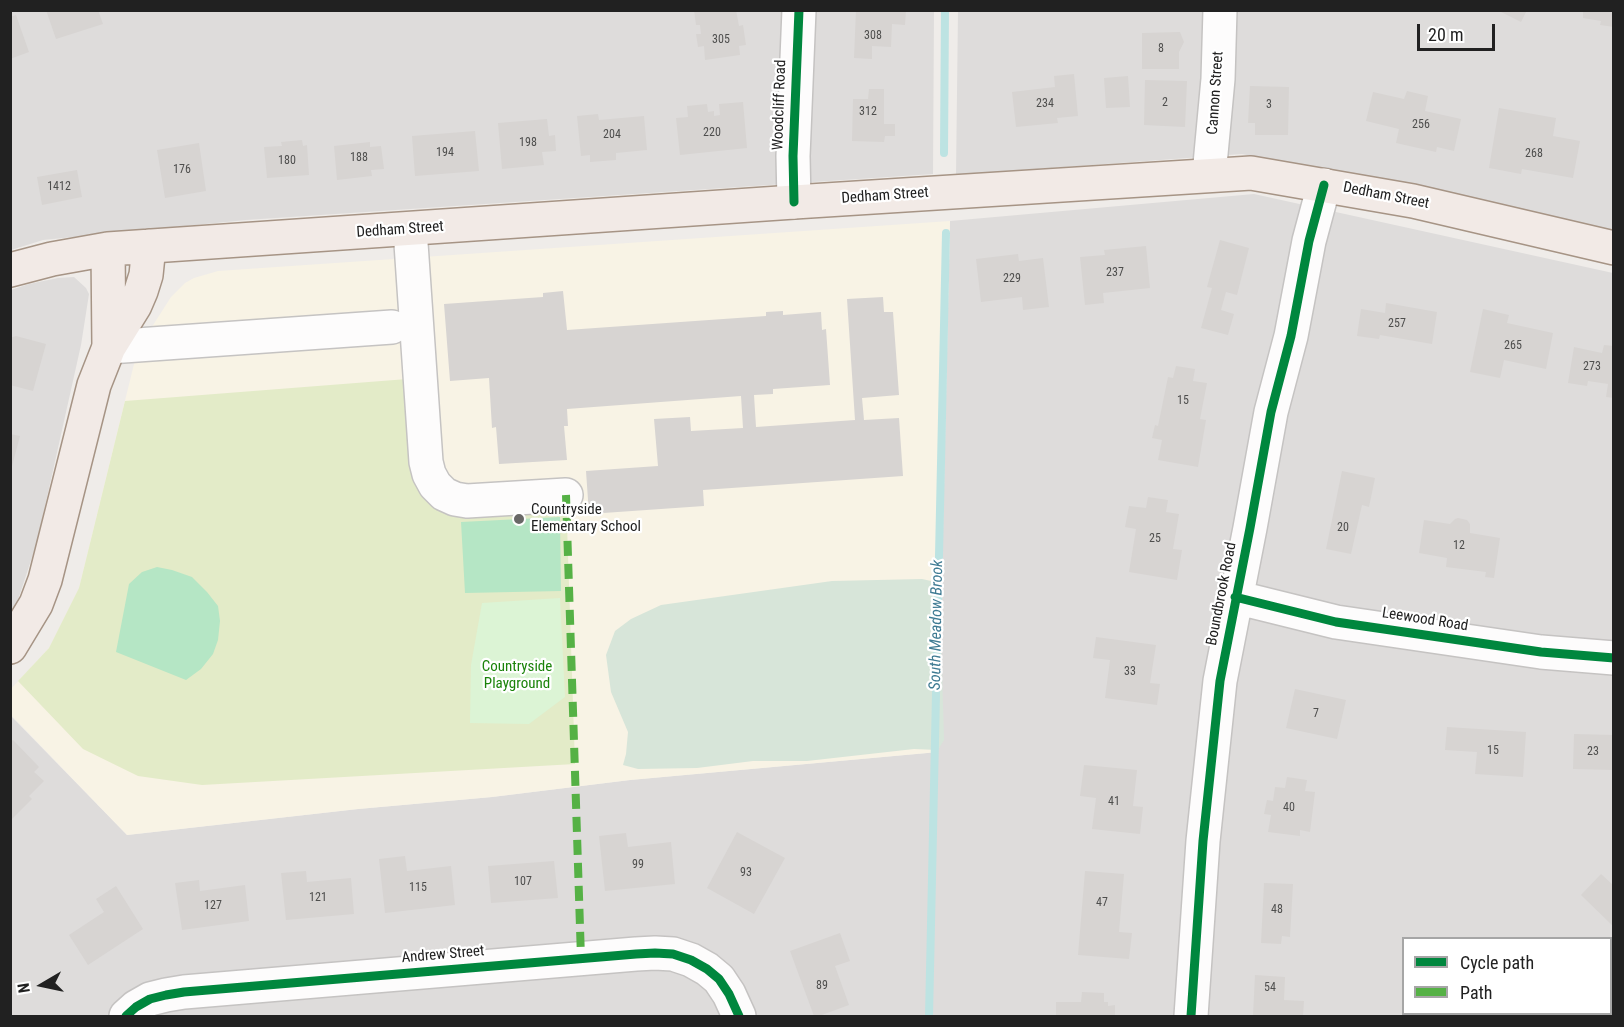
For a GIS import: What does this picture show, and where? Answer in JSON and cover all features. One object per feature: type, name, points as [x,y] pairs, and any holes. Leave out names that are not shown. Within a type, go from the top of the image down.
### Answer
[{"type":"main road","name":"Dedham Street","points":[[10,270],[52,259],[108,249],[1251,172],[1413,201],[1614,248]]},
{"type":"main road","points":[[10,647],[36,604],[45,580],[88,406],[110,347],[141,291],[146,274],[149,246]]},
{"type":"main road","points":[[108,249],[110,347]]},
{"type":"street","name":"Woodcliff Road","points":[[794,202],[793,156],[799,10]]},
{"type":"street","name":"Cannon Street","points":[[1209,174],[1218,78],[1220,10]]},
{"type":"street","name":"Boundbrook Road","points":[[1191,1017],[1203,841],[1220,681],[1271,412],[1324,184]]},
{"type":"street","points":[[410,229],[426,462],[435,485],[444,494],[467,501],[566,495]]},
{"type":"street","points":[[110,347],[392,327]]},
{"type":"street","name":"Leewood Road","points":[[1235,597],[1336,622],[1541,652],[1614,658]]},
{"type":"street","name":"Andrew Street","points":[[126,1017],[136,1007],[150,999],[184,992],[655,953],[673,954],[707,969],[719,979],[729,994],[739,1017]]},
{"type":"shaded area","points":[[10,11],[934,11],[933,174],[246,220],[43,240],[11,250]]},
{"type":"shaded area","points":[[958,11],[1613,11],[1613,231],[1242,154],[956,175]]},
{"type":"shaded area","points":[[1254,194],[1613,273],[1613,1016],[11,1016],[10,715],[127,835],[358,809],[492,797],[630,780],[938,752],[950,221]]},
{"type":"shaded area","name":"Countryside Elementary School","points":[[950,221],[938,752],[630,780],[492,797],[358,809],[127,835],[11,715],[10,690],[49,648],[79,588],[135,360],[148,333],[171,297],[185,283],[194,278],[218,271]]},
{"type":"shaded area","points":[[74,277],[89,294],[81,345],[37,542],[11,621],[11,290],[58,278]]},
{"type":"green space","points":[[420,378],[435,485],[566,495],[575,764],[202,785],[138,776],[83,749],[18,681],[49,648],[79,588],[125,401]]},
{"type":"green space","points":[[560,517],[561,591],[465,593],[461,522]]},
{"type":"green space","points":[[157,567],[192,577],[218,606],[220,621],[218,640],[213,654],[201,669],[186,680],[116,652],[129,584],[142,572]]},
{"type":"green space","points":[[922,579],[931,581],[940,598],[944,740],[938,750],[914,749],[807,761],[753,761],[697,768],[638,769],[623,765],[628,732],[611,692],[606,655],[615,631],[631,619],[661,605],[832,581]]},
{"type":"green space","name":"Countryside Playground","points":[[560,598],[565,697],[529,724],[470,723],[471,665],[482,603]]},
{"type":"building","points":[[46,10],[98,10],[103,24],[56,39]]},
{"type":"building","points":[[694,10],[736,10],[739,26],[743,25],[746,45],[739,46],[740,55],[705,60],[704,46],[698,47],[696,34],[701,34],[700,25],[696,25]]},
{"type":"building","points":[[856,10],[906,10],[905,25],[892,24],[891,47],[872,46],[872,59],[854,58]]},
{"type":"building","points":[[1497,10],[1527,10],[1521,22]]},
{"type":"building","points":[[1583,10],[1614,10],[1614,27],[1600,25],[1601,21],[1583,18]]},
{"type":"building","points":[[16,15],[29,52],[10,59],[10,17]]},
{"type":"building","points":[[1180,32],[1184,42],[1179,52],[1179,69],[1142,69],[1142,33]]},
{"type":"building","points":[[1074,74],[1078,116],[1057,118],[1058,123],[1016,127],[1012,92],[1055,87],[1054,76]]},
{"type":"building","points":[[1128,76],[1130,107],[1106,108],[1104,78]]},
{"type":"building","points":[[1145,80],[1187,81],[1185,127],[1144,125]]},
{"type":"building","points":[[1250,86],[1289,87],[1288,135],[1255,135],[1255,123],[1248,123]]},
{"type":"building","points":[[869,89],[884,89],[884,124],[895,124],[895,136],[885,136],[884,142],[852,141],[853,99],[868,99]]},
{"type":"building","points":[[1407,91],[1428,96],[1425,111],[1461,119],[1454,151],[1437,147],[1436,152],[1396,143],[1399,129],[1366,121],[1373,92],[1404,99]]},
{"type":"building","points":[[743,102],[747,148],[680,155],[676,118],[688,117],[687,106],[707,104],[708,112],[714,111],[714,116],[720,115],[719,104]]},
{"type":"building","points":[[1499,108],[1556,118],[1553,136],[1580,141],[1573,178],[1522,169],[1521,174],[1489,168]]},
{"type":"building","points":[[598,114],[599,120],[644,116],[647,150],[616,153],[616,160],[590,162],[590,155],[581,156],[577,116]]},
{"type":"building","points":[[547,119],[549,136],[555,135],[556,151],[542,152],[544,165],[502,169],[498,123]]},
{"type":"building","points":[[475,131],[479,171],[415,176],[412,136]]},
{"type":"building","points":[[302,140],[303,146],[307,145],[309,175],[267,178],[264,147],[282,146],[281,142]]},
{"type":"building","points":[[370,142],[370,147],[381,146],[384,169],[371,170],[372,176],[337,180],[334,146]]},
{"type":"building","points":[[199,143],[206,191],[165,198],[157,150]]},
{"type":"building","points":[[77,170],[82,197],[42,205],[37,177]]},
{"type":"building","points":[[1220,240],[1249,248],[1237,295],[1226,292],[1221,310],[1234,314],[1228,335],[1201,328],[1212,288],[1207,287]]},
{"type":"building","points":[[1146,246],[1150,288],[1103,293],[1104,303],[1085,305],[1080,257],[1105,255],[1104,250]]},
{"type":"building","points":[[1018,254],[1019,261],[1043,258],[1049,307],[1023,310],[1022,297],[981,302],[976,259]]},
{"type":"building","name":"Countryside Elementary School","points":[[563,291],[567,330],[766,316],[766,312],[783,311],[783,315],[821,312],[822,330],[826,329],[830,385],[773,389],[773,394],[754,395],[756,427],[855,420],[847,299],[883,297],[884,312],[893,312],[899,395],[862,398],[864,420],[899,418],[903,476],[703,490],[704,506],[589,514],[586,471],[658,466],[654,419],[690,417],[691,431],[743,428],[741,396],[567,409],[568,426],[564,426],[567,460],[499,464],[496,427],[492,428],[489,378],[450,381],[444,304],[543,297],[543,293]]},
{"type":"building","points":[[1386,303],[1437,312],[1432,344],[1380,335],[1379,339],[1357,336],[1361,309],[1385,313]]},
{"type":"building","points":[[1483,309],[1509,315],[1507,323],[1553,333],[1546,369],[1504,360],[1500,378],[1470,372]]},
{"type":"building","points":[[16,336],[46,344],[33,391],[10,385],[10,338]]},
{"type":"building","points":[[1604,345],[1614,346],[1614,398],[1606,397],[1608,384],[1588,381],[1587,386],[1568,383],[1574,347],[1602,353]]},
{"type":"building","points":[[1176,366],[1195,369],[1193,381],[1207,383],[1200,419],[1206,420],[1198,467],[1158,460],[1162,440],[1152,438],[1155,425],[1158,426],[1168,377],[1173,378]]},
{"type":"building","points":[[10,434],[20,436],[11,470],[10,470]]},
{"type":"building","points":[[1342,471],[1375,478],[1369,507],[1362,505],[1351,554],[1326,549]]},
{"type":"building","points":[[1148,497],[1168,500],[1166,512],[1179,514],[1173,549],[1182,550],[1177,580],[1129,572],[1136,529],[1125,527],[1129,506],[1146,508]]},
{"type":"building","points":[[1458,518],[1467,520],[1470,524],[1470,533],[1500,538],[1494,578],[1485,577],[1486,572],[1446,567],[1447,558],[1419,553],[1424,520],[1450,524]]},
{"type":"building","points":[[1096,637],[1156,645],[1150,683],[1160,684],[1157,705],[1105,698],[1110,660],[1093,658]]},
{"type":"building","points":[[1295,689],[1346,700],[1337,739],[1286,728]]},
{"type":"building","points":[[1447,727],[1526,732],[1523,777],[1475,774],[1477,752],[1445,750]]},
{"type":"building","points":[[1574,734],[1614,735],[1614,770],[1573,769]]},
{"type":"building","points":[[13,740],[39,767],[34,772],[44,781],[29,796],[32,799],[10,821],[10,742]]},
{"type":"building","points":[[1084,765],[1137,770],[1133,806],[1143,807],[1140,834],[1092,829],[1096,798],[1080,796]]},
{"type":"building","points":[[1287,777],[1307,780],[1305,791],[1315,792],[1310,832],[1300,830],[1300,836],[1268,832],[1271,815],[1264,814],[1267,800],[1273,801],[1275,787],[1285,788]]},
{"type":"building","points":[[737,832],[785,858],[754,914],[707,888]]},
{"type":"building","points":[[626,833],[628,847],[671,842],[675,884],[605,891],[599,836]]},
{"type":"building","points":[[405,856],[407,871],[451,866],[455,905],[385,913],[379,859]]},
{"type":"building","points":[[554,861],[558,898],[491,903],[488,866]]},
{"type":"building","points":[[306,871],[307,882],[351,878],[354,914],[286,920],[281,873]]},
{"type":"building","points":[[1085,871],[1124,874],[1119,932],[1132,933],[1129,959],[1078,955]]},
{"type":"building","points":[[1601,874],[1614,886],[1614,927],[1581,895]]},
{"type":"building","points":[[199,880],[200,891],[245,885],[249,921],[182,930],[175,883]]},
{"type":"building","points":[[1264,883],[1293,884],[1290,937],[1282,936],[1281,944],[1261,943]]},
{"type":"building","points":[[116,886],[143,929],[88,965],[69,935],[104,912],[96,899]]},
{"type":"building","points":[[840,933],[850,961],[835,966],[849,1005],[814,1016],[790,951]]},
{"type":"building","points":[[1255,975],[1285,977],[1284,1000],[1304,1001],[1303,1016],[1253,1016]]},
{"type":"building","points":[[1082,992],[1104,993],[1104,1002],[1108,1002],[1108,1006],[1115,1005],[1115,1016],[1056,1016],[1056,1002],[1081,1002]]},
{"type":"waterway","name":"South Meadow Brook","points":[[944,153],[945,10]]},
{"type":"waterway","name":"South Meadow Brook","points":[[929,1016],[946,233]]},
{"type":"marked path","points":[[566,495],[581,958]]},
{"type":"cycle path","points":[[794,202],[793,156],[799,10]]},
{"type":"cycle path","points":[[1191,1016],[1203,841],[1220,681],[1271,412],[1291,336],[1309,241],[1324,185]]},
{"type":"cycle path","points":[[1235,597],[1336,622],[1541,652],[1614,658]]},
{"type":"cycle path","points":[[126,1016],[150,999],[184,992],[655,953],[673,954],[707,969],[719,979],[739,1016]]},
{"type":"place","name":"Countryside Elementary School","points":[[519,519]]}]
